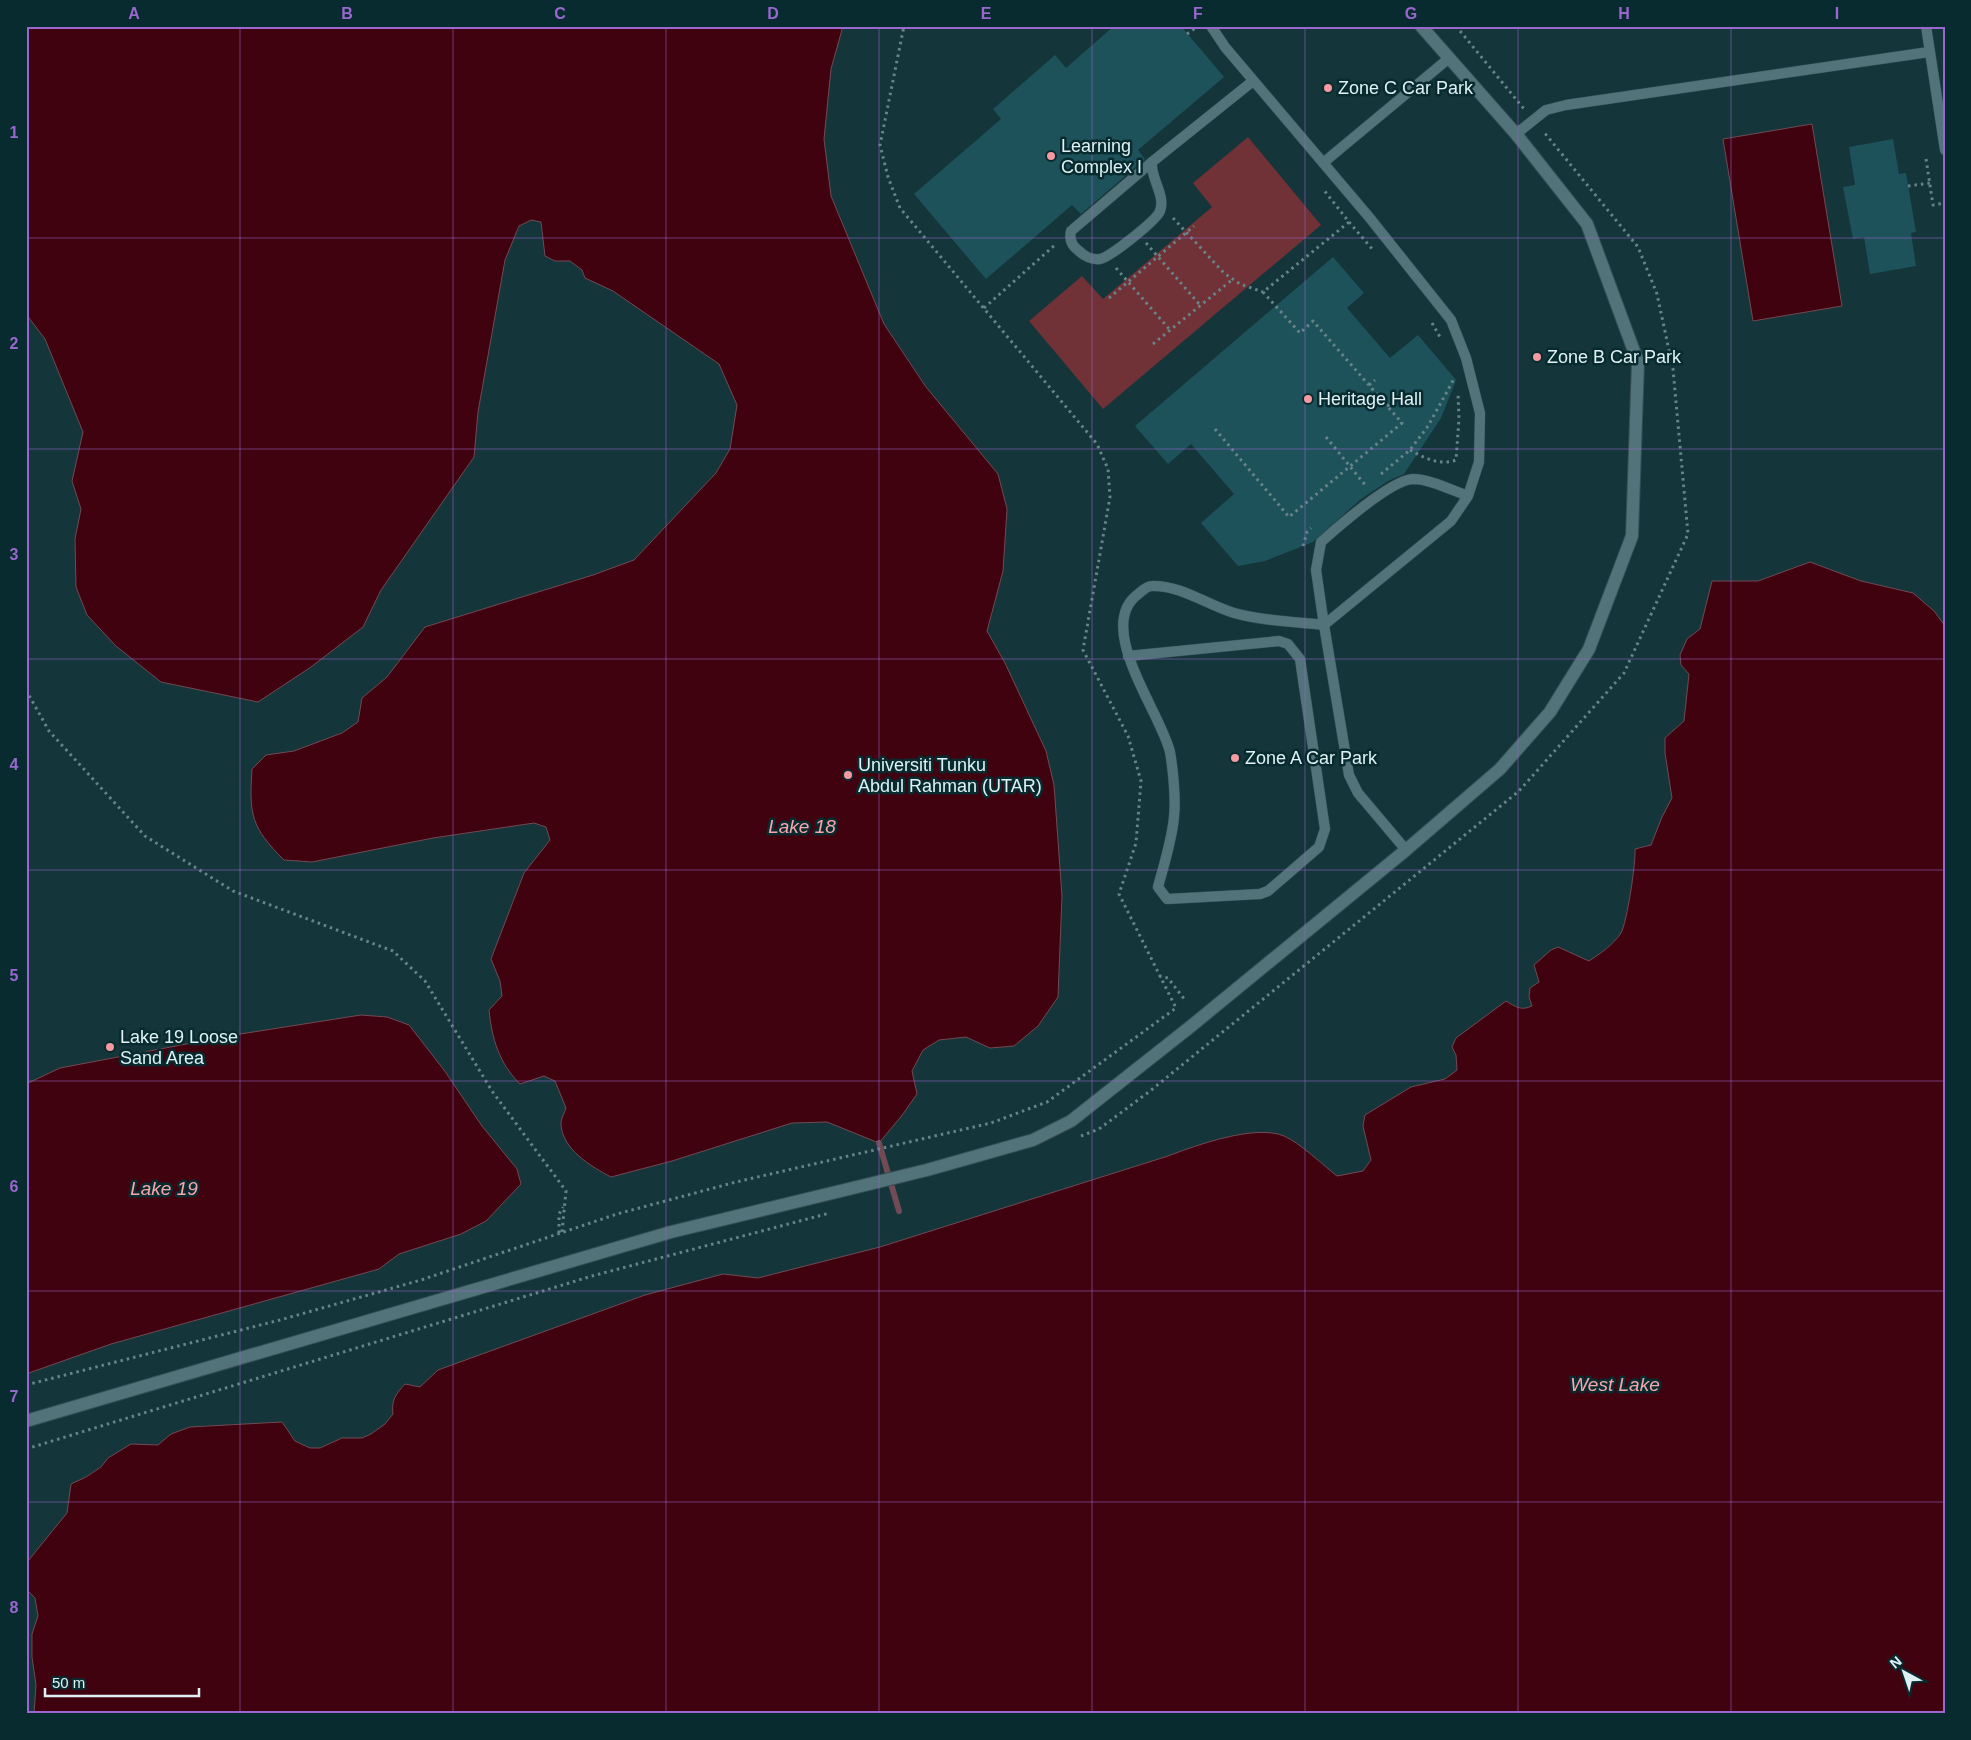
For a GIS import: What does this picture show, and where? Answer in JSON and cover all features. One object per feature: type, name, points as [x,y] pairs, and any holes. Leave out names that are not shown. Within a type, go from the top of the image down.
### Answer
[{"type":"street","points":[[27,1422],[672,1232],[853,1186],[927,1170],[1033,1140],[1071,1121],[1201,1018],[1406,850],[1500,769],[1550,712],[1590,649],[1632,536],[1638,362],[1587,224],[1516,134],[1448,59],[1421,26]]},
{"type":"lane","points":[[1128,656],[1279,641],[1288,644],[1300,659],[1325,829],[1319,847],[1268,891],[1260,894],[1167,899],[1158,887],[1175,816],[1170,752],[1154,711],[1128,656],[1123,636],[1123,616],[1133,598],[1149,586],[1166,586],[1235,613],[1278,621],[1324,625],[1451,521],[1468,496],[1480,462],[1480,413],[1466,358],[1452,320],[1225,47],[1211,26]]},
{"type":"lane","points":[[1926,26],[1945,150]]},
{"type":"lane","points":[[1516,134],[1546,110],[1566,104],[1929,52]]},
{"type":"lane","points":[[1323,163],[1448,59]]},
{"type":"lane","points":[[1152,162],[1152,172],[1161,204],[1157,217],[1107,257],[1100,260],[1086,257],[1076,249],[1070,237],[1070,231],[1152,162],[1253,81]]},
{"type":"lane","points":[[1406,850],[1358,793],[1349,775],[1316,570],[1320,542],[1389,488],[1406,480],[1425,481],[1468,496]]},
{"type":"path","points":[[26,1385],[290,1318],[421,1280],[617,1214],[727,1184],[991,1123],[1047,1102],[1176,1008],[1119,894],[1136,842],[1141,781],[1128,736],[1083,650],[1110,497],[1108,469],[1098,444],[900,208],[888,178],[880,146],[904,26]]},
{"type":"path","points":[[1071,1139],[1099,1129],[1150,1091],[1519,791],[1624,673],[1688,534],[1673,369],[1657,294],[1638,247],[1456,26]]},
{"type":"path","points":[[1187,34],[1195,27],[1201,36]]},
{"type":"path","points":[[1926,159],[1933,205],[1945,203]]},
{"type":"path","points":[[1318,183],[1376,253]]},
{"type":"path","points":[[1908,186],[1930,183]]},
{"type":"path","points":[[1161,204],[1224,273],[1263,292],[1300,333],[1313,321],[1402,423],[1289,517],[1215,428]]},
{"type":"path","points":[[1263,292],[1349,222]]},
{"type":"path","points":[[1109,298],[1194,226]]},
{"type":"path","points":[[984,308],[1070,231]]},
{"type":"path","points":[[1158,257],[1200,305]]},
{"type":"path","points":[[1153,344],[1233,279]]},
{"type":"path","points":[[1128,281],[1170,330]]},
{"type":"path","points":[[1431,322],[1440,338]]},
{"type":"path","points":[[1374,480],[1410,450],[1428,426],[1459,371],[1458,380]]},
{"type":"path","points":[[1369,385],[1375,380]]},
{"type":"path","points":[[1410,450],[1427,460],[1446,462],[1456,460],[1459,419],[1458,389]]},
{"type":"path","points":[[1387,406],[1399,396]]},
{"type":"path","points":[[1326,437],[1351,467]]},
{"type":"path","points":[[26,690],[49,730],[145,836],[233,892],[393,951],[425,981],[492,1091],[566,1191],[560,1232]]},
{"type":"path","points":[[1159,976],[1168,978],[1185,1000]]},
{"type":"path","points":[[26,1449],[592,1276],[836,1211]]},
{"type":"shaded area","points":[[1248,137],[1321,225],[1103,409],[1029,321],[1082,276],[1103,299],[1212,207],[1193,183]]},
{"type":"water","name":"Lake 18","points":[[26,26],[843,26],[831,69],[824,139],[831,196],[884,324],[926,387],[998,474],[1007,509],[1003,571],[987,631],[1005,663],[1046,751],[1054,785],[1062,896],[1058,997],[1038,1026],[1014,1046],[990,1048],[966,1037],[939,1040],[923,1050],[912,1071],[917,1094],[879,1143],[827,1122],[792,1123],[672,1161],[611,1177],[579,1156],[566,1141],[562,1132],[561,1121],[566,1108],[555,1081],[544,1076],[520,1084],[507,1068],[498,1050],[492,1031],[489,1010],[502,996],[500,981],[491,959],[524,873],[550,840],[546,827],[534,823],[433,838],[312,862],[284,860],[273,849],[254,819],[251,798],[252,769],[266,755],[294,751],[342,733],[358,722],[362,698],[387,677],[425,627],[593,575],[634,560],[716,473],[730,449],[737,405],[719,364],[613,291],[585,278],[582,270],[570,261],[555,261],[545,256],[541,222],[531,220],[519,226],[505,260],[478,412],[474,457],[381,590],[363,627],[311,667],[258,702],[161,682],[116,646],[87,615],[76,587],[75,539],[81,509],[72,481],[83,432],[45,339],[26,314]]},
{"type":"water","points":[[1812,124],[1842,306],[1753,321],[1723,139]]},
{"type":"water","name":"West Lake","points":[[1810,562],[1861,581],[1913,593],[1934,611],[1945,626],[1945,1714],[34,1714],[36,1685],[32,1657],[32,1634],[38,1616],[35,1598],[26,1589],[28,1561],[67,1513],[71,1484],[101,1467],[108,1458],[131,1444],[158,1445],[171,1434],[190,1427],[282,1422],[295,1441],[310,1448],[320,1448],[342,1438],[362,1438],[385,1424],[393,1414],[395,1398],[405,1384],[420,1387],[438,1370],[645,1295],[723,1274],[758,1278],[880,1247],[1226,1137],[1242,1134],[1272,1133],[1284,1136],[1297,1143],[1337,1176],[1363,1171],[1371,1160],[1363,1126],[1365,1115],[1411,1087],[1445,1079],[1457,1070],[1456,1055],[1452,1047],[1456,1038],[1506,1001],[1516,1007],[1532,1006],[1529,997],[1530,988],[1539,982],[1534,965],[1551,950],[1558,947],[1589,961],[1611,945],[1621,933],[1631,892],[1635,849],[1651,845],[1672,798],[1665,753],[1665,738],[1684,721],[1689,674],[1681,665],[1680,655],[1687,639],[1700,629],[1712,581],[1758,581]]},
{"type":"water","name":"Lake 19","points":[[361,1015],[387,1017],[409,1025],[444,1070],[482,1126],[517,1169],[521,1184],[486,1221],[461,1234],[399,1254],[379,1269],[111,1344],[26,1374],[26,1084],[60,1068],[234,1035]]},
{"type":"building","name":"Learning Complex I","points":[[1114,26],[1181,26],[1224,77],[1138,150],[1145,159],[1081,214],[1072,205],[986,279],[914,194],[1001,119],[993,109],[1055,55],[1066,68]]},
{"type":"building","points":[[1893,139],[1899,174],[1906,173],[1916,232],[1911,233],[1916,266],[1870,274],[1864,237],[1853,239],[1843,187],[1855,185],[1849,147]]},
{"type":"building","name":"Heritage Hall","points":[[1333,257],[1364,293],[1347,308],[1390,358],[1418,335],[1456,380],[1441,418],[1404,474],[1388,481],[1361,499],[1313,542],[1265,561],[1238,566],[1201,523],[1234,494],[1191,444],[1168,464],[1135,426]]},
{"type":"waterway","points":[[879,1143],[899,1211]]},
{"type":"place","name":"Zone C Car Park","points":[[1328,88]]},
{"type":"place","name":"Learning Complex I","points":[[1051,156]]},
{"type":"place","name":"Zone B Car Park","points":[[1537,357]]},
{"type":"place","name":"Heritage Hall","points":[[1308,399]]},
{"type":"place","name":"Zone A Car Park","points":[[1235,758]]},
{"type":"place","name":"Universiti Tunku Abdul Rahman (UTAR)","points":[[848,775]]},
{"type":"place","name":"Lake 19 Loose Sand Area","points":[[110,1047]]}]
